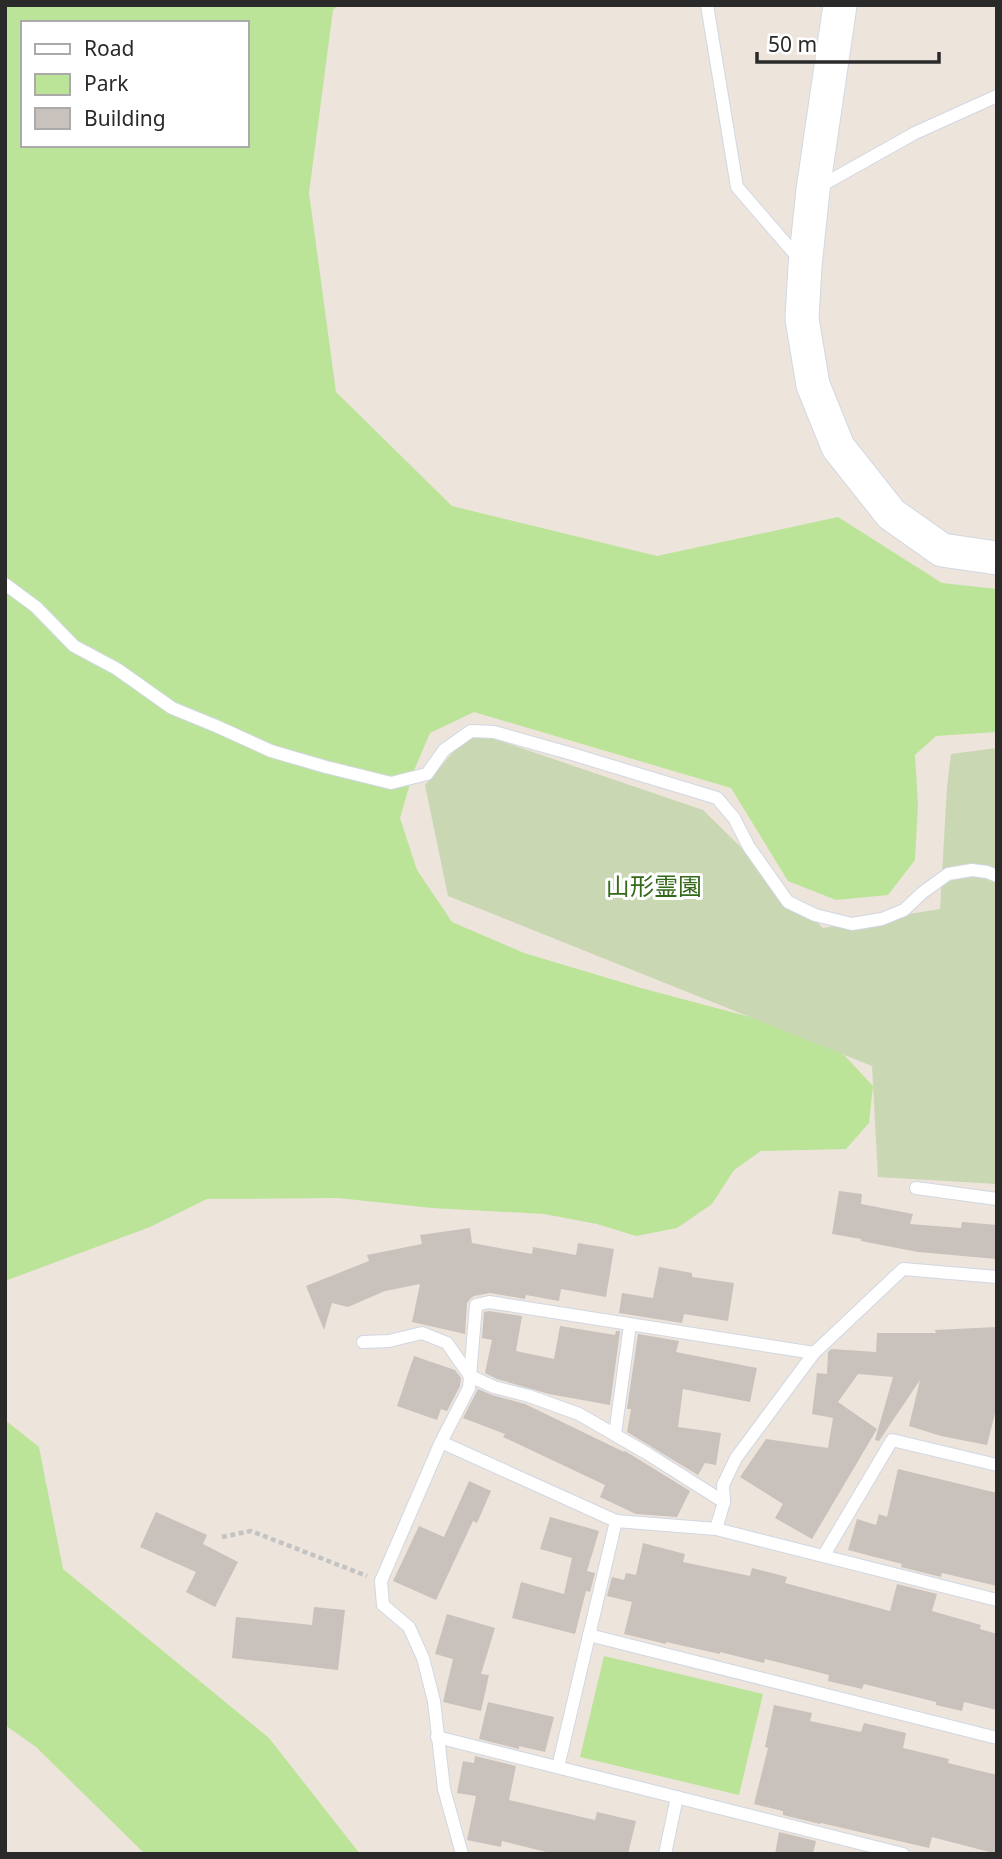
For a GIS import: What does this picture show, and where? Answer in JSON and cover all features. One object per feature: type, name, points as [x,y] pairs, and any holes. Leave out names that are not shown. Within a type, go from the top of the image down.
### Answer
[{"type":"street","points":[[840,5],[813,190],[805,266],[802,319],[813,385],[838,447],[891,514],[942,550],[997,558]]},
{"type":"lane","points":[[707,5],[737,187],[805,266]]},
{"type":"lane","points":[[813,190],[915,133],[997,96]]},
{"type":"lane","points":[[5,584],[36,607],[74,646],[117,669],[172,708],[271,751],[391,783],[428,774],[444,751],[471,731],[494,732],[717,798],[734,818],[749,847],[788,902],[815,915],[852,924],[882,919],[904,910],[948,874],[972,870],[997,876]]},
{"type":"lane","points":[[916,1188],[997,1199]]},
{"type":"lane","points":[[716,1529],[724,1502],[723,1485],[737,1458],[814,1353],[902,1269],[997,1277]]},
{"type":"lane","points":[[462,1854],[444,1789],[434,1701],[423,1658],[410,1627],[383,1605],[381,1581],[441,1442],[469,1388],[477,1305],[489,1302],[814,1353]]},
{"type":"lane","points":[[615,1434],[630,1325]]},
{"type":"lane","points":[[363,1342],[389,1341],[422,1333],[447,1343],[470,1376],[494,1387],[579,1414],[724,1502]]},
{"type":"lane","points":[[824,1555],[892,1440],[997,1465]]},
{"type":"lane","points":[[441,1442],[616,1521],[716,1529],[997,1600]]},
{"type":"lane","points":[[558,1768],[616,1521]]},
{"type":"lane","points":[[589,1635],[997,1738]]},
{"type":"lane","points":[[438,1737],[903,1854]]},
{"type":"lane","points":[[664,1854],[677,1797]]},
{"type":"lane","points":[[837,1854],[841,1839]]},
{"type":"path","points":[[222,1538],[251,1531],[381,1581]]},
{"type":"green space","points":[[5,5],[338,5],[333,10],[309,193],[336,392],[452,506],[657,556],[838,517],[942,583],[997,589],[997,732],[936,736],[915,755],[918,805],[915,860],[888,895],[836,900],[788,881],[731,788],[474,712],[430,733],[413,773],[400,818],[417,870],[452,922],[524,953],[798,1032],[844,1055],[873,1086],[869,1123],[846,1149],[761,1151],[734,1170],[712,1204],[677,1228],[636,1236],[597,1224],[544,1214],[432,1208],[338,1198],[207,1199],[150,1227],[5,1281]]},
{"type":"green space","name":"山形霊園","points":[[471,731],[703,810],[823,928],[940,909],[951,754],[997,748],[997,1184],[878,1177],[872,1066],[448,896],[425,785]]},
{"type":"green space","points":[[5,1420],[39,1447],[63,1569],[269,1738],[360,1854],[145,1854],[36,1747],[5,1725]]},
{"type":"green space","points":[[604,1656],[763,1694],[739,1795],[580,1757]]},
{"type":"building","points":[[839,1191],[862,1194],[861,1204],[913,1214],[910,1224],[961,1228],[962,1222],[997,1225],[997,1259],[918,1252],[832,1234]]},
{"type":"building","points":[[470,1228],[472,1243],[532,1254],[533,1247],[576,1255],[578,1243],[614,1249],[606,1297],[561,1289],[559,1301],[526,1295],[525,1299],[490,1293],[474,1296],[467,1303],[465,1334],[412,1322],[420,1284],[385,1291],[348,1307],[332,1303],[324,1330],[306,1286],[369,1261],[367,1255],[422,1244],[420,1235]]},
{"type":"building","points":[[659,1267],[692,1273],[692,1277],[734,1283],[728,1321],[684,1314],[682,1323],[619,1313],[622,1293],[653,1298]]},
{"type":"building","points":[[484,1312],[522,1316],[516,1351],[554,1359],[560,1326],[615,1335],[616,1331],[620,1331],[610,1405],[549,1394],[485,1373],[492,1340],[482,1338]]},
{"type":"building","points":[[997,1327],[997,1405],[987,1445],[941,1436],[909,1426],[920,1380],[879,1441],[875,1440],[893,1377],[858,1374],[838,1402],[877,1429],[812,1539],[775,1518],[783,1504],[740,1477],[766,1439],[828,1448],[833,1418],[812,1414],[817,1373],[827,1374],[828,1352],[831,1349],[876,1352],[877,1333],[936,1333],[935,1330]]},
{"type":"building","points":[[638,1334],[679,1341],[676,1352],[757,1368],[750,1402],[683,1389],[678,1427],[721,1433],[716,1465],[705,1463],[698,1475],[627,1432],[631,1409],[627,1409]]},
{"type":"building","points":[[414,1356],[455,1370],[461,1378],[460,1386],[447,1411],[441,1409],[437,1420],[397,1406]]},
{"type":"building","points":[[478,1389],[525,1404],[625,1451],[690,1491],[677,1517],[636,1514],[600,1497],[605,1485],[503,1437],[505,1434],[463,1418]]},
{"type":"building","points":[[898,1469],[997,1493],[997,1586],[942,1573],[941,1577],[848,1550],[857,1519],[876,1525],[879,1514],[887,1517]]},
{"type":"building","points":[[469,1481],[491,1491],[477,1523],[473,1521],[436,1600],[393,1581],[419,1526],[444,1537]]},
{"type":"building","points":[[156,1512],[207,1535],[203,1544],[238,1562],[215,1607],[186,1592],[196,1572],[140,1547]]},
{"type":"building","points":[[550,1517],[599,1531],[587,1571],[595,1573],[590,1592],[586,1591],[575,1634],[512,1618],[521,1582],[564,1594],[572,1558],[540,1549]]},
{"type":"building","points":[[643,1543],[685,1554],[683,1562],[750,1576],[752,1568],[787,1577],[785,1583],[890,1611],[897,1584],[937,1594],[932,1611],[981,1625],[980,1629],[997,1634],[997,1710],[964,1702],[962,1711],[864,1684],[862,1689],[828,1681],[829,1675],[765,1659],[764,1663],[624,1634],[632,1602],[607,1596],[612,1577],[624,1580],[626,1573],[636,1575]]},
{"type":"building","points":[[314,1607],[345,1610],[338,1670],[232,1658],[236,1617],[312,1625]]},
{"type":"building","points":[[447,1614],[495,1628],[481,1674],[489,1675],[481,1711],[443,1702],[453,1659],[435,1654]]},
{"type":"building","points":[[488,1702],[554,1717],[545,1752],[479,1739]]},
{"type":"building","points":[[774,1705],[812,1713],[810,1721],[861,1732],[864,1723],[906,1733],[903,1748],[949,1759],[948,1763],[997,1775],[997,1854],[932,1837],[929,1848],[783,1815],[783,1811],[754,1804],[768,1748],[765,1747]]},
{"type":"building","points":[[475,1756],[516,1766],[509,1800],[595,1820],[597,1812],[636,1821],[628,1854],[554,1854],[502,1841],[501,1847],[467,1840],[476,1796],[457,1793],[463,1761],[474,1763]]},
{"type":"building","points":[[779,1832],[816,1841],[813,1854],[775,1854]]}]
